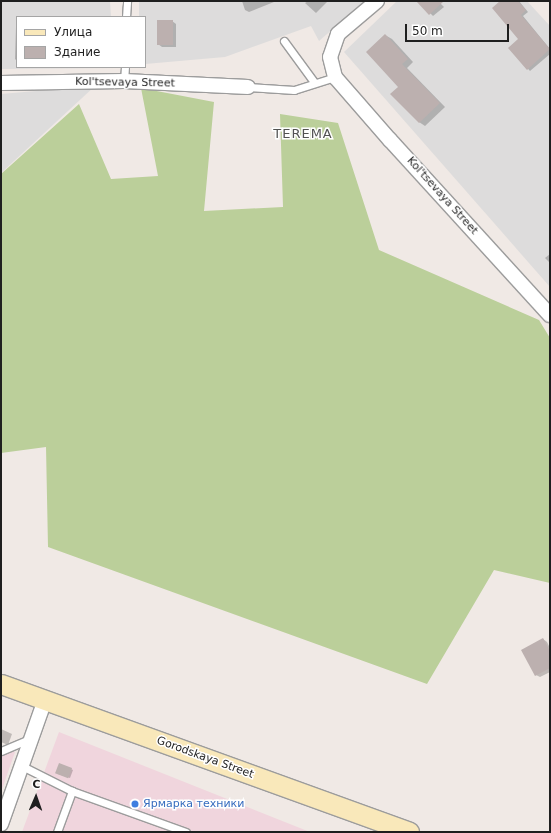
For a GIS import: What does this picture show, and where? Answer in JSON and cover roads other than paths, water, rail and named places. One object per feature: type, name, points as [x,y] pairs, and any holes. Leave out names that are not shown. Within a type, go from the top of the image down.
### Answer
[{"type":"street","points":[[335,77],[330,57],[338,34],[377,1]]},
{"type":"street","name":"Kol'tsevaya Street","points":[[1,83],[124,74],[248,87]]},
{"type":"street","name":"Kol'tsevaya Street","points":[[335,77],[390,140],[550,315]]},
{"type":"street","name":"Gorodskaya Street","points":[[1,684],[409,832]]},
{"type":"street","points":[[2,812],[22,766],[45,700]]},
{"type":"lane","points":[[126,16],[127,1]]},
{"type":"lane","points":[[284,41],[314,82]]},
{"type":"lane","points":[[248,87],[294,90],[314,82],[335,77]]},
{"type":"lane","points":[[1,751],[32,738]]},
{"type":"lane","points":[[22,766],[72,791],[186,832]]},
{"type":"lane","points":[[57,832],[72,791]]},
{"type":"place","name":"Ярмарка техники","points":[[135,804]]},
{"type":"district","name":"TEREMA","points":[[303,134]]}]
